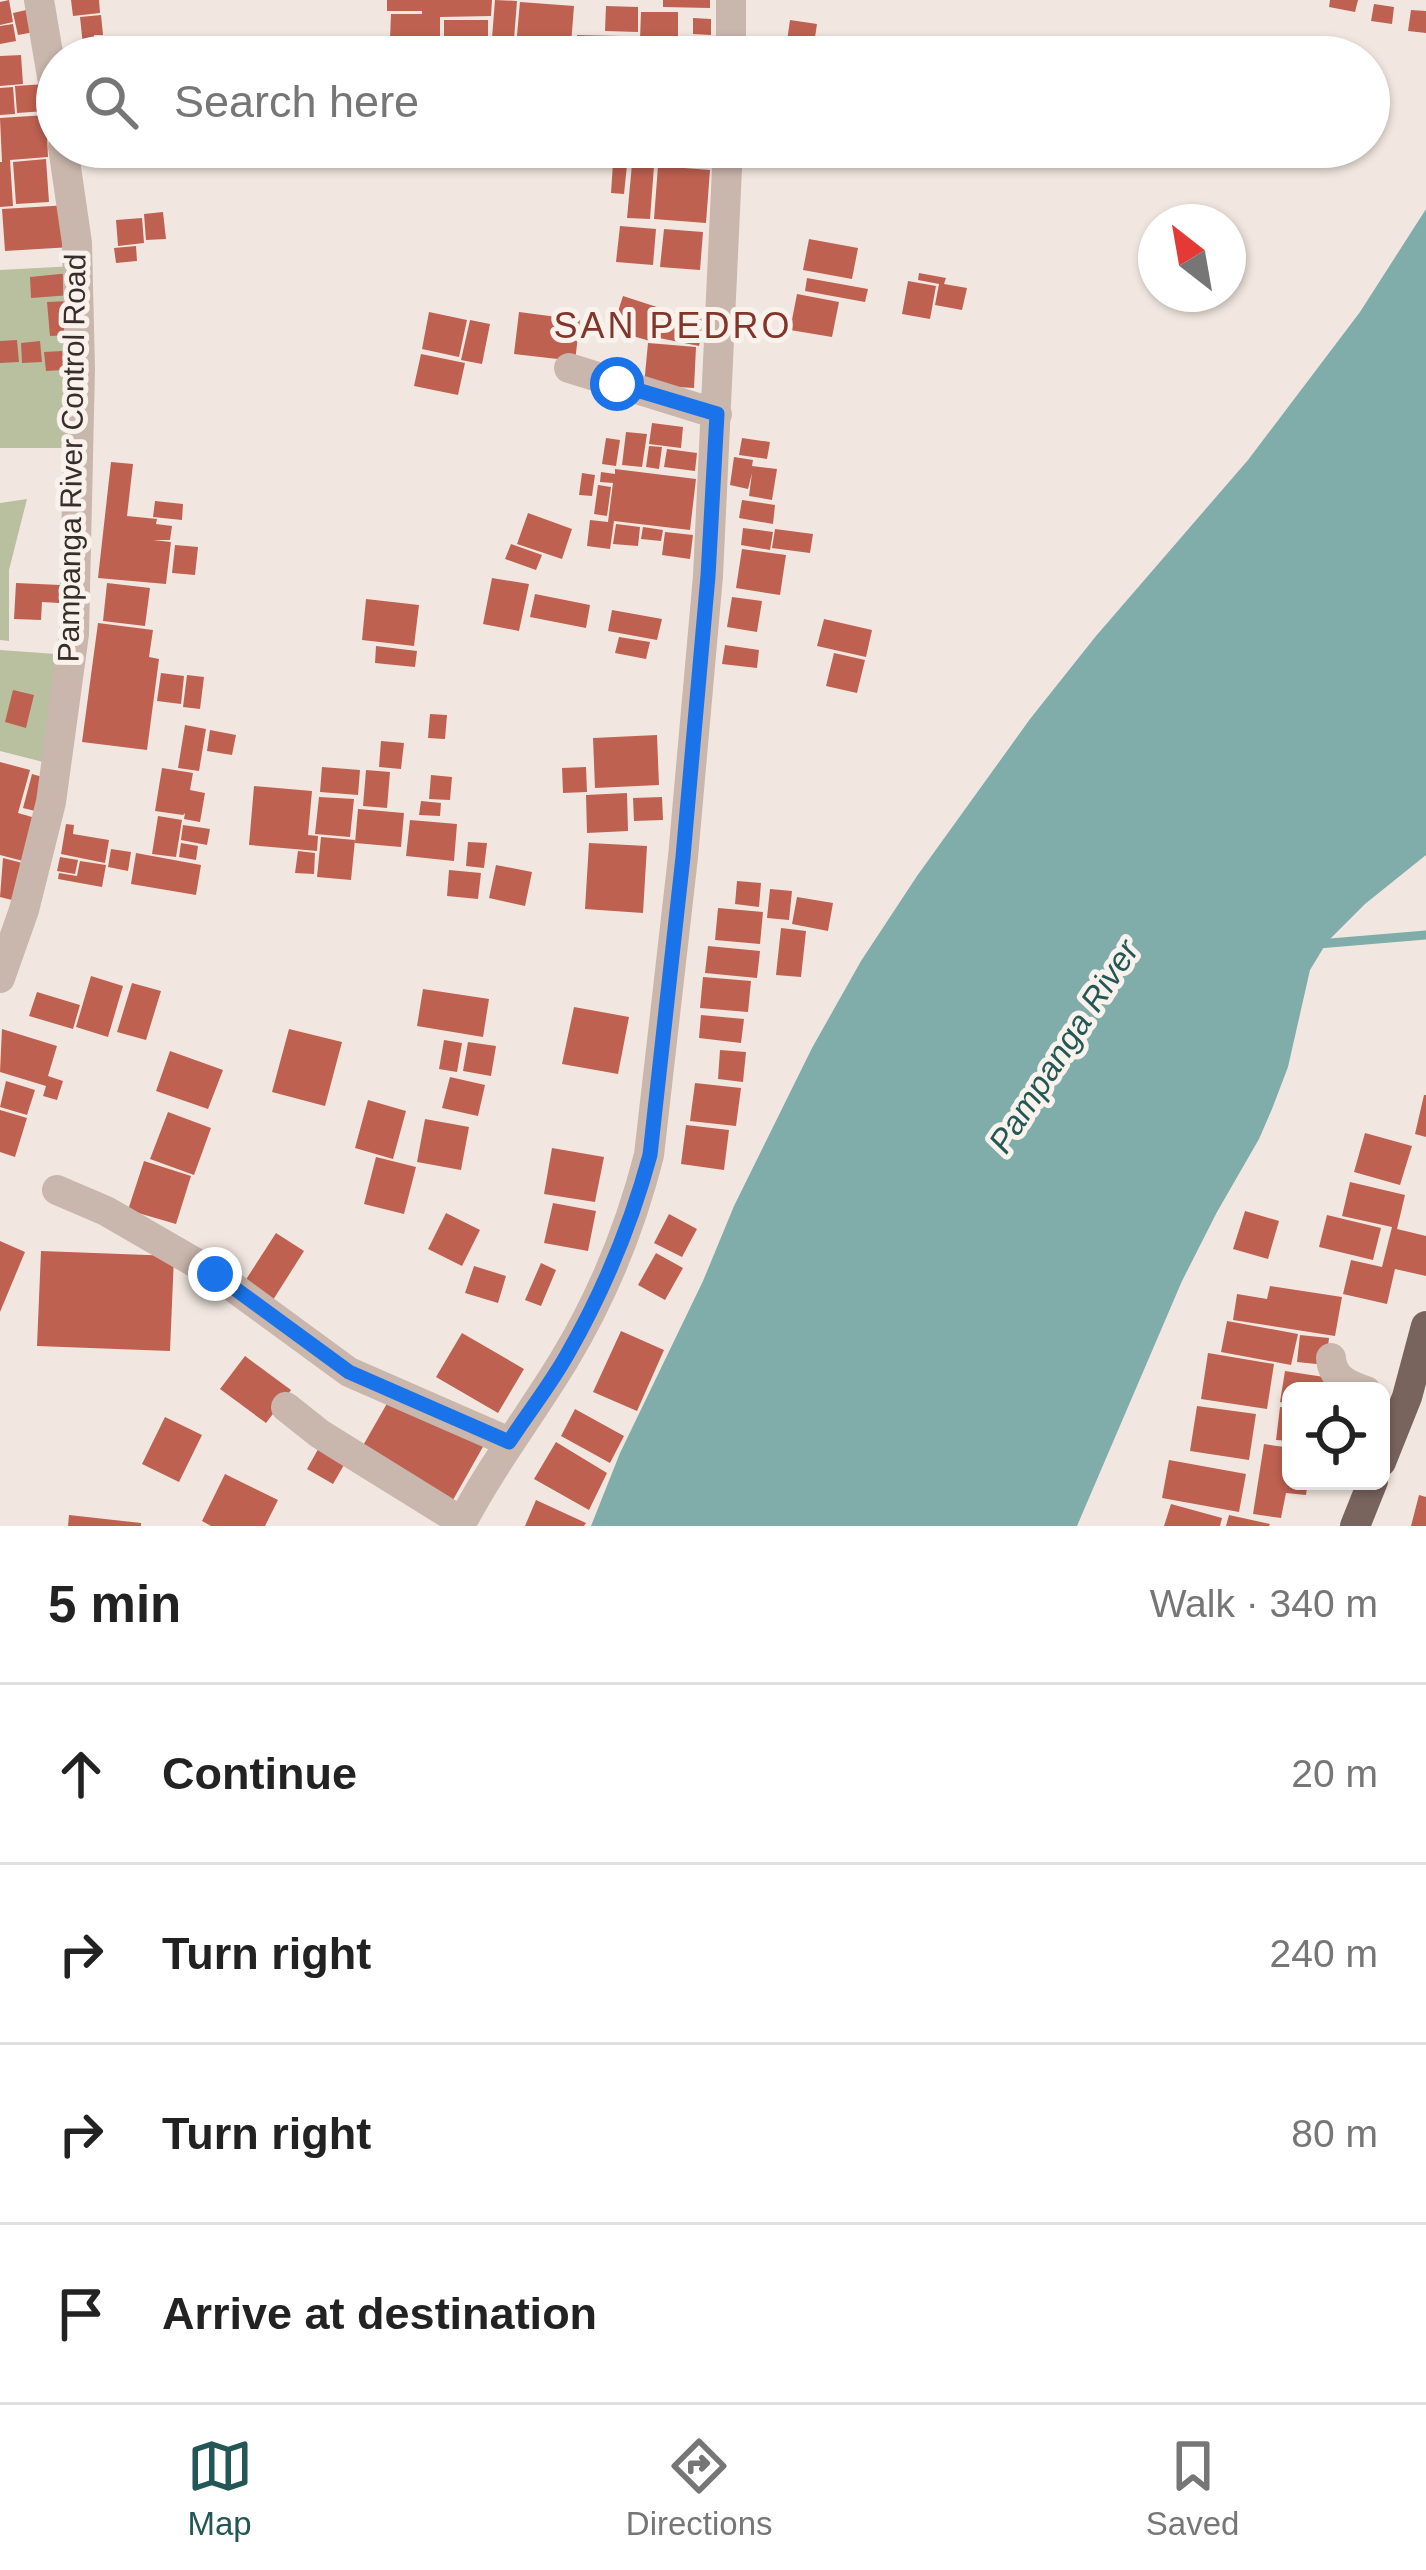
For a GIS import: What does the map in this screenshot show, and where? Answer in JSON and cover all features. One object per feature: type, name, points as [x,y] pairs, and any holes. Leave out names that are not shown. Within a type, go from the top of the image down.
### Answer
[{"type":"main road","points":[[1394,1396],[1426,1326]]},
{"type":"main road","points":[[1355,1526],[1369,1490]]},
{"type":"street","points":[[39,0],[45,36]]},
{"type":"street","points":[[731,0],[731,36]]},
{"type":"street","name":"Pampanga River Control Road","points":[[0,978],[51,802],[74,634],[80,368],[76,243],[66,168]]},
{"type":"street","points":[[286,1407],[460,1524],[565,1358],[608,1275],[637,1203],[650,1155],[708,576],[727,168]]},
{"type":"street","points":[[569,368],[717,414]]},
{"type":"street","points":[[57,1190],[106,1211],[215,1274],[349,1372],[509,1442]]},
{"type":"street","points":[[1331,1358],[1332,1369],[1348,1382]]},
{"type":"green space","points":[[75,266],[70,448],[0,448],[0,270]]},
{"type":"green space","points":[[27,499],[9,570],[9,641],[0,640],[0,503]]},
{"type":"green space","points":[[0,650],[70,655],[51,764],[0,751]]},
{"type":"water","name":"Pampanga River","points":[[1426,209],[1426,855],[1365,904],[1327,942],[1310,970],[1288,1067],[1272,1109],[1182,1281],[1077,1526],[591,1526],[734,1206],[861,961],[1030,719],[1248,460],[1360,312]]},
{"type":"building","points":[[9,0],[13,22],[0,25],[0,2]]},
{"type":"building","points":[[71,0],[99,0],[100,13],[73,16]]},
{"type":"building","points":[[387,0],[492,0],[491,16],[440,17],[440,36],[390,36],[391,14],[422,11],[387,11]]},
{"type":"building","points":[[495,0],[517,1],[514,36],[492,36]]},
{"type":"building","points":[[663,0],[710,0],[710,8],[663,7]]},
{"type":"building","points":[[1330,0],[1358,0],[1355,12],[1329,7]]},
{"type":"building","points":[[520,2],[574,6],[572,36],[517,36]]},
{"type":"building","points":[[1374,4],[1394,7],[1392,24],[1371,21]]},
{"type":"building","points":[[606,6],[638,7],[638,32],[605,31]]},
{"type":"building","points":[[35,8],[40,31],[18,35],[13,13]]},
{"type":"building","points":[[1411,10],[1426,11],[1426,33],[1408,31]]},
{"type":"building","points":[[641,12],[678,12],[678,36],[640,36]]},
{"type":"building","points":[[101,15],[103,35],[82,36],[80,17]]},
{"type":"building","points":[[693,18],[711,19],[711,35],[693,34]]},
{"type":"building","points":[[444,20],[488,20],[488,36],[444,36]]},
{"type":"building","points":[[790,20],[817,24],[815,36],[788,36]]},
{"type":"building","points":[[13,24],[16,41],[0,44],[0,26]]},
{"type":"building","points":[[21,55],[23,84],[0,86],[0,56]]},
{"type":"building","points":[[36,85],[36,112],[17,113],[15,86]]},
{"type":"building","points":[[13,87],[15,114],[0,115],[0,88]]},
{"type":"building","points":[[36,116],[36,158],[10,160],[13,206],[0,207],[2,162],[0,118]]},
{"type":"building","points":[[36,160],[36,168],[47,168],[49,202],[16,204],[13,162]]},
{"type":"building","points":[[613,168],[627,168],[624,194],[611,193]]},
{"type":"building","points":[[632,168],[654,168],[650,219],[627,218]]},
{"type":"building","points":[[658,168],[710,170],[706,223],[654,219]]},
{"type":"building","points":[[69,205],[72,247],[5,251],[2,209]]},
{"type":"building","points":[[163,212],[166,239],[146,240],[144,214]]},
{"type":"building","points":[[142,218],[144,243],[118,246],[116,220]]},
{"type":"building","points":[[620,226],[656,229],[653,265],[616,262]]},
{"type":"building","points":[[664,229],[703,232],[700,270],[660,267]]},
{"type":"building","points":[[809,239],[858,248],[852,279],[803,270]]},
{"type":"building","points":[[136,246],[137,261],[116,263],[114,248]]},
{"type":"building","points":[[70,273],[71,295],[31,298],[30,277]]},
{"type":"building","points":[[919,273],[967,288],[962,310],[935,305],[939,284],[918,280]]},
{"type":"building","points":[[807,278],[868,289],[865,302],[805,291]]},
{"type":"building","points":[[908,281],[936,286],[930,319],[902,314]]},
{"type":"building","points":[[797,294],[839,302],[832,337],[790,330]]},
{"type":"building","points":[[623,296],[660,308],[650,341],[612,330]]},
{"type":"building","points":[[69,301],[71,335],[50,336],[47,302]]},
{"type":"building","points":[[664,310],[705,318],[699,346],[659,338]]},
{"type":"building","points":[[429,312],[467,320],[459,357],[422,349]]},
{"type":"building","points":[[519,312],[580,320],[575,361],[514,354]]},
{"type":"building","points":[[470,320],[490,324],[482,364],[461,360]]},
{"type":"building","points":[[17,340],[19,362],[0,363],[0,341]]},
{"type":"building","points":[[40,341],[42,362],[22,363],[21,343]]},
{"type":"building","points":[[648,343],[696,347],[694,388],[644,385]]},
{"type":"building","points":[[62,351],[63,370],[46,371],[44,352]]},
{"type":"building","points":[[421,354],[465,363],[458,395],[414,386]]},
{"type":"building","points":[[652,423],[683,427],[681,448],[649,444]]},
{"type":"building","points":[[626,432],[647,434],[642,467],[622,465]]},
{"type":"building","points":[[606,438],[620,440],[616,466],[602,464]]},
{"type":"building","points":[[742,438],[770,442],[767,459],[739,455]]},
{"type":"building","points":[[649,446],[662,447],[659,469],[646,467]]},
{"type":"building","points":[[667,449],[697,453],[695,471],[664,467]]},
{"type":"building","points":[[734,457],[753,460],[752,466],[777,469],[772,500],[749,496],[752,473],[748,489],[730,485]]},
{"type":"building","points":[[111,462],[133,464],[127,516],[172,526],[170,540],[153,540],[171,542],[166,584],[98,578]]},
{"type":"building","points":[[615,469],[696,479],[690,530],[614,521],[610,549],[587,546],[590,520],[608,522],[613,483],[600,482],[601,472],[615,474]]},
{"type":"building","points":[[582,473],[595,475],[592,496],[579,495]]},
{"type":"building","points":[[598,485],[611,487],[607,516],[594,514]]},
{"type":"building","points":[[742,500],[775,505],[773,524],[739,518]]},
{"type":"building","points":[[155,501],[183,504],[182,520],[153,517]]},
{"type":"building","points":[[528,513],[572,529],[562,559],[517,544]]},
{"type":"building","points":[[616,524],[640,527],[638,546],[613,544]]},
{"type":"building","points":[[643,527],[663,530],[661,541],[641,539]]},
{"type":"building","points":[[743,528],[773,532],[770,550],[741,545]]},
{"type":"building","points":[[775,529],[813,534],[810,553],[772,548]]},
{"type":"building","points":[[665,532],[693,535],[690,559],[662,555]]},
{"type":"building","points":[[511,544],[542,555],[536,570],[505,559]]},
{"type":"building","points":[[175,545],[198,547],[195,575],[172,573]]},
{"type":"building","points":[[742,549],[786,555],[780,595],[736,588]]},
{"type":"building","points":[[492,578],[529,584],[519,631],[483,624]]},
{"type":"building","points":[[16,583],[60,585],[59,603],[42,602],[41,620],[14,619]]},
{"type":"building","points":[[107,583],[150,588],[145,626],[103,621]]},
{"type":"building","points":[[535,594],[590,605],[586,628],[530,617]]},
{"type":"building","points":[[732,597],[762,601],[757,632],[727,627]]},
{"type":"building","points":[[366,599],[419,605],[414,646],[362,640]]},
{"type":"building","points":[[612,610],[662,619],[657,640],[608,631]]},
{"type":"building","points":[[824,619],[872,630],[866,657],[817,646]]},
{"type":"building","points":[[98,623],[153,630],[149,657],[159,659],[147,750],[82,742]]},
{"type":"building","points":[[619,637],[650,642],[646,659],[615,653]]},
{"type":"building","points":[[725,645],[759,650],[757,668],[722,664]]},
{"type":"building","points":[[376,646],[417,651],[415,667],[375,663]]},
{"type":"building","points":[[834,653],[865,660],[857,693],[826,686]]},
{"type":"building","points":[[161,673],[184,676],[181,704],[157,701]]},
{"type":"building","points":[[187,675],[204,677],[200,709],[183,707]]},
{"type":"building","points":[[13,690],[34,695],[26,728],[5,722]]},
{"type":"building","points":[[430,714],[447,715],[445,739],[428,738]]},
{"type":"building","points":[[185,725],[206,729],[199,771],[178,768]]},
{"type":"building","points":[[210,730],[236,735],[232,755],[207,751]]},
{"type":"building","points":[[657,735],[659,785],[595,788],[593,738]]},
{"type":"building","points":[[381,741],[404,743],[401,769],[379,767]]},
{"type":"building","points":[[0,762],[30,770],[18,813],[39,819],[27,862],[0,855]]},
{"type":"building","points":[[322,767],[360,770],[358,795],[320,792]]},
{"type":"building","points":[[586,767],[587,792],[563,793],[562,768]]},
{"type":"building","points":[[162,768],[193,773],[190,790],[205,793],[200,822],[184,819],[185,813],[155,811]]},
{"type":"building","points":[[366,770],[390,772],[387,808],[363,806]]},
{"type":"building","points":[[32,774],[53,780],[47,814],[23,808]]},
{"type":"building","points":[[431,775],[452,777],[450,800],[429,799]]},
{"type":"building","points":[[254,786],[312,791],[308,835],[318,836],[317,851],[249,845]]},
{"type":"building","points":[[627,793],[628,831],[587,833],[586,795]]},
{"type":"building","points":[[319,797],[354,799],[350,837],[315,834]]},
{"type":"building","points":[[662,797],[663,820],[634,821],[633,798]]},
{"type":"building","points":[[421,801],[441,803],[440,816],[419,815]]},
{"type":"building","points":[[358,809],[404,813],[401,847],[355,843]]},
{"type":"building","points":[[158,816],[182,820],[176,857],[152,854]]},
{"type":"building","points":[[410,820],[457,824],[454,861],[406,856]]},
{"type":"building","points":[[66,824],[74,825],[73,834],[109,840],[105,863],[61,854]]},
{"type":"building","points":[[183,825],[210,829],[207,845],[181,840]]},
{"type":"building","points":[[321,837],[355,840],[351,880],[317,877]]},
{"type":"building","points":[[468,842],[487,843],[484,868],[466,866]]},
{"type":"building","points":[[181,843],[198,846],[196,860],[179,857]]},
{"type":"building","points":[[589,843],[647,846],[643,913],[585,909]]},
{"type":"building","points":[[111,849],[131,852],[128,871],[108,867]]},
{"type":"building","points":[[298,851],[315,853],[314,874],[295,873]]},
{"type":"building","points":[[136,853],[201,865],[196,895],[131,884]]},
{"type":"building","points":[[60,857],[78,860],[75,874],[57,871]]},
{"type":"building","points":[[3,858],[30,865],[20,902],[0,897]]},
{"type":"building","points":[[80,861],[106,865],[102,887],[58,879],[59,873],[77,876]]},
{"type":"building","points":[[496,865],[532,872],[525,906],[489,898]]},
{"type":"building","points":[[449,870],[481,873],[478,899],[447,896]]},
{"type":"building","points":[[737,881],[761,883],[759,907],[735,904]]},
{"type":"building","points":[[770,889],[792,891],[789,920],[767,918]]},
{"type":"building","points":[[797,897],[833,903],[828,931],[792,924]]},
{"type":"building","points":[[718,908],[763,912],[760,944],[715,940]]},
{"type":"building","points":[[781,928],[806,931],[801,977],[776,975]]},
{"type":"building","points":[[708,946],[760,951],[757,978],[705,973]]},
{"type":"building","points":[[91,976],[123,986],[108,1037],[76,1027]]},
{"type":"building","points":[[703,977],[751,981],[748,1012],[700,1008]]},
{"type":"building","points":[[132,983],[161,991],[146,1040],[117,1032]]},
{"type":"building","points":[[423,989],[489,999],[483,1037],[417,1026]]},
{"type":"building","points":[[37,992],[80,1005],[73,1029],[29,1016]]},
{"type":"building","points":[[574,1007],[629,1017],[618,1074],[562,1064]]},
{"type":"building","points":[[701,1015],[744,1019],[741,1043],[699,1038]]},
{"type":"building","points":[[2,1029],[57,1046],[48,1076],[63,1081],[57,1100],[43,1096],[46,1086],[0,1072]]},
{"type":"building","points":[[289,1029],[342,1042],[325,1106],[272,1092]]},
{"type":"building","points":[[444,1040],[462,1043],[457,1072],[439,1069]]},
{"type":"building","points":[[468,1042],[496,1046],[491,1076],[463,1071]]},
{"type":"building","points":[[720,1050],[746,1052],[743,1082],[718,1079]]},
{"type":"building","points":[[170,1051],[223,1070],[208,1109],[156,1091]]},
{"type":"building","points":[[450,1077],[485,1085],[478,1116],[442,1108]]},
{"type":"building","points":[[6,1081],[35,1090],[27,1115],[0,1107]]},
{"type":"building","points":[[695,1083],[741,1088],[736,1126],[690,1121]]},
{"type":"building","points":[[1426,1095],[1426,1137],[1415,1134]]},
{"type":"building","points":[[368,1100],[406,1111],[393,1159],[355,1148]]},
{"type":"building","points":[[0,1110],[27,1118],[15,1157],[0,1152]]},
{"type":"building","points":[[168,1112],[211,1128],[194,1175],[150,1159]]},
{"type":"building","points":[[425,1119],[469,1127],[461,1170],[417,1162]]},
{"type":"building","points":[[686,1125],[729,1130],[724,1170],[681,1164]]},
{"type":"building","points":[[1365,1133],[1412,1146],[1400,1185],[1354,1172]]},
{"type":"building","points":[[552,1148],[604,1157],[595,1202],[544,1194]]},
{"type":"building","points":[[376,1157],[416,1167],[404,1214],[364,1204]]},
{"type":"building","points":[[144,1161],[191,1176],[176,1224],[128,1210]]},
{"type":"building","points":[[1350,1182],[1405,1195],[1397,1229],[1426,1236],[1426,1276],[1395,1269],[1387,1304],[1343,1294],[1351,1260],[1382,1267],[1392,1227],[1342,1216]]},
{"type":"building","points":[[553,1203],[596,1211],[588,1251],[544,1243]]},
{"type":"building","points":[[1245,1211],[1279,1221],[1268,1259],[1233,1249]]},
{"type":"building","points":[[446,1213],[480,1230],[462,1266],[428,1249]]},
{"type":"building","points":[[669,1214],[697,1229],[682,1257],[654,1243]]},
{"type":"building","points":[[1327,1215],[1381,1228],[1373,1260],[1319,1247]]},
{"type":"building","points":[[276,1233],[304,1251],[273,1300],[245,1281]]},
{"type":"building","points":[[0,1241],[25,1252],[0,1312]]},
{"type":"building","points":[[41,1251],[174,1256],[170,1351],[37,1346]]},
{"type":"building","points":[[656,1253],[683,1268],[665,1300],[638,1285]]},
{"type":"building","points":[[541,1263],[556,1270],[541,1306],[525,1300]]},
{"type":"building","points":[[474,1266],[506,1276],[498,1303],[465,1293]]},
{"type":"building","points":[[1270,1286],[1342,1297],[1335,1336],[1233,1320],[1237,1294],[1267,1299]]},
{"type":"building","points":[[1227,1321],[1298,1334],[1291,1365],[1221,1352]]},
{"type":"building","points":[[621,1331],[664,1350],[637,1411],[593,1392]]},
{"type":"building","points":[[462,1333],[524,1369],[498,1413],[436,1377]]},
{"type":"building","points":[[1300,1335],[1329,1338],[1326,1365],[1297,1362]]},
{"type":"building","points":[[1208,1353],[1274,1364],[1267,1409],[1201,1399]]},
{"type":"building","points":[[245,1356],[291,1390],[266,1423],[220,1389]]},
{"type":"building","points":[[1285,1371],[1337,1379],[1336,1382],[1283,1382]]},
{"type":"building","points":[[393,1393],[484,1445],[449,1507],[357,1456]]},
{"type":"building","points":[[1197,1406],[1256,1414],[1249,1460],[1190,1451]]},
{"type":"building","points":[[1280,1407],[1282,1407],[1282,1440],[1276,1440]]},
{"type":"building","points":[[575,1409],[624,1436],[610,1463],[561,1436]]},
{"type":"building","points":[[165,1417],[202,1435],[179,1482],[142,1464]]},
{"type":"building","points":[[556,1442],[607,1473],[589,1510],[534,1479]]},
{"type":"building","points":[[321,1444],[348,1458],[333,1484],[307,1469]]},
{"type":"building","points":[[1264,1444],[1282,1447],[1282,1490],[1307,1490],[1306,1495],[1286,1493],[1281,1518],[1253,1514]]},
{"type":"building","points":[[1169,1460],[1246,1474],[1239,1512],[1162,1498]]},
{"type":"building","points":[[225,1474],[278,1500],[265,1526],[211,1526],[202,1521]]},
{"type":"building","points":[[1419,1495],[1426,1497],[1426,1526],[1411,1526]]},
{"type":"building","points":[[536,1500],[586,1523],[525,1526]]},
{"type":"building","points":[[1171,1504],[1222,1518],[1220,1526],[1164,1526]]},
{"type":"building","points":[[69,1515],[141,1523],[141,1526],[68,1526]]},
{"type":"building","points":[[1229,1515],[1270,1524],[1226,1526]]},
{"type":"waterway","points":[[1318,944],[1426,935]]},
{"type":"district","name":"SAN PEDRO","points":[[673,325]]},
{"type":"route","points":[[215,1274],[349,1372],[509,1442],[565,1358],[608,1275],[650,1155],[683,857],[717,414],[617,384]]}]
